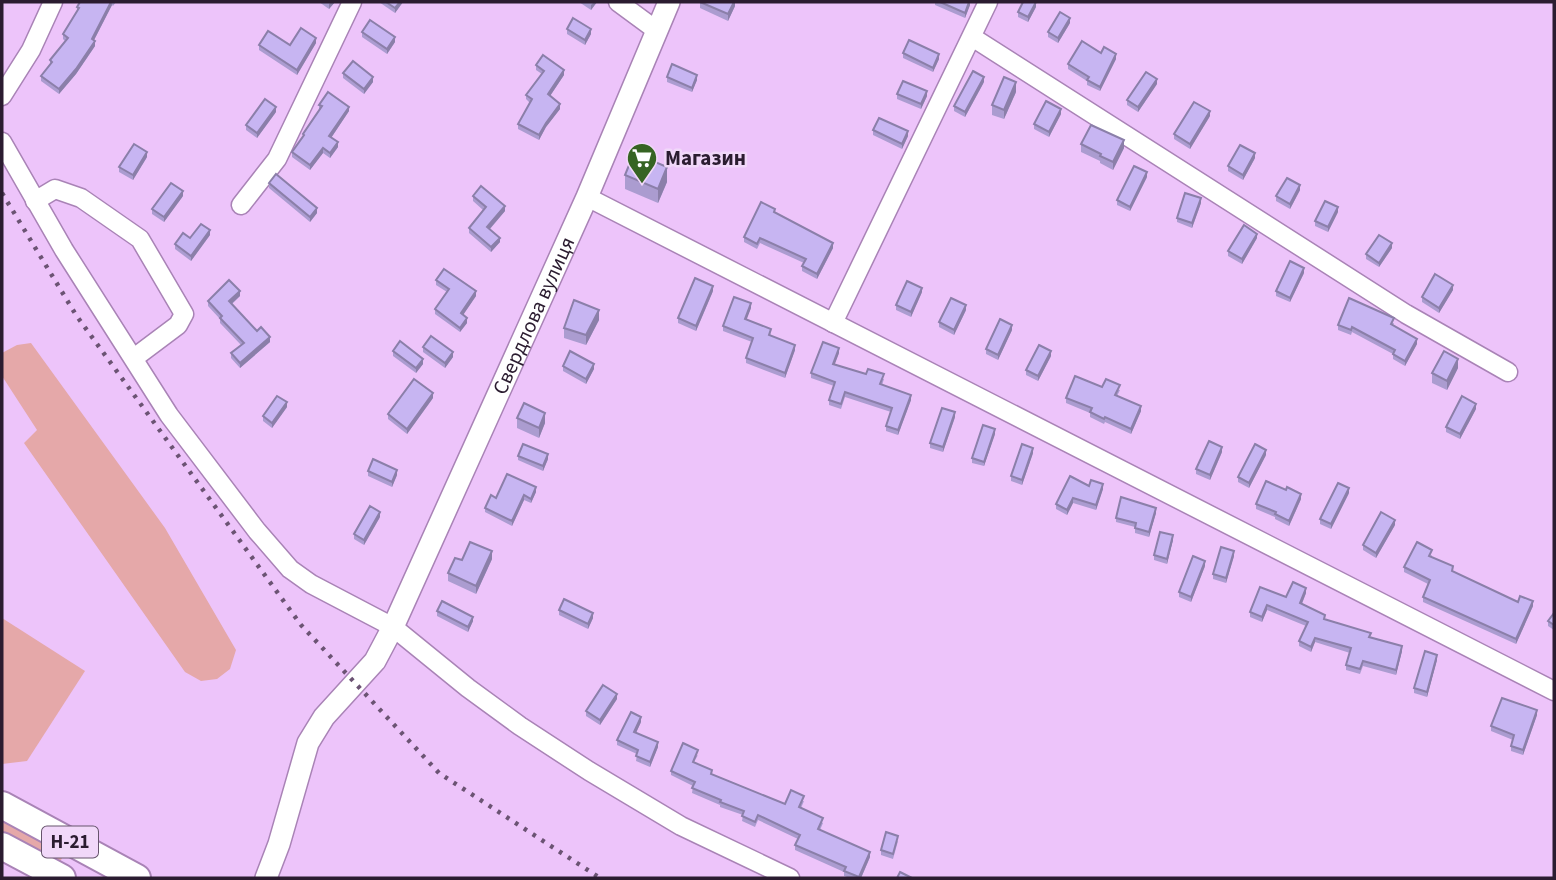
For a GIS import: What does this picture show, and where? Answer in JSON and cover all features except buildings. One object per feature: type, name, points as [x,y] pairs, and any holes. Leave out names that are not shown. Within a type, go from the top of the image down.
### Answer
[{"type":"main road","name":"Н-21","points":[[2,805],[137,878]]},
{"type":"main road","name":"Н-21","points":[[2,846],[62,878]]},
{"type":"street","points":[[2,96],[31,50],[53,2]]},
{"type":"street","points":[[241,205],[277,159],[352,2]]},
{"type":"street","points":[[618,2],[656,30]]},
{"type":"street","name":"Свердлова вулиця","points":[[266,878],[279,844],[308,743],[324,716],[375,661],[393,627],[587,197],[669,2]]},
{"type":"street","points":[[833,323],[988,2]]},
{"type":"street","points":[[972,37],[1406,314],[1508,372]]},
{"type":"street","points":[[2,142],[64,250],[169,415],[257,531],[290,569],[311,584],[393,627],[509,719],[589,771],[681,826],[790,878]]},
{"type":"street","points":[[35,201],[55,189],[81,198],[140,239],[184,313],[178,325],[134,358]]},
{"type":"street","points":[[587,197],[1554,691]]},
{"type":"shaded area","points":[[31,343],[165,528],[236,650],[230,669],[217,679],[201,681],[185,672],[24,443],[37,430],[2,376],[2,353],[17,345]]},
{"type":"shaded area","points":[[2,618],[85,671],[27,761],[2,764]]},
{"type":"shaded area","points":[[2,820],[64,854],[59,864],[2,833]]},
{"type":"railway","points":[[2,193],[76,315],[301,625],[439,773],[600,878]]},
{"type":"place","name":"Mагазин","points":[[642,185]]}]
